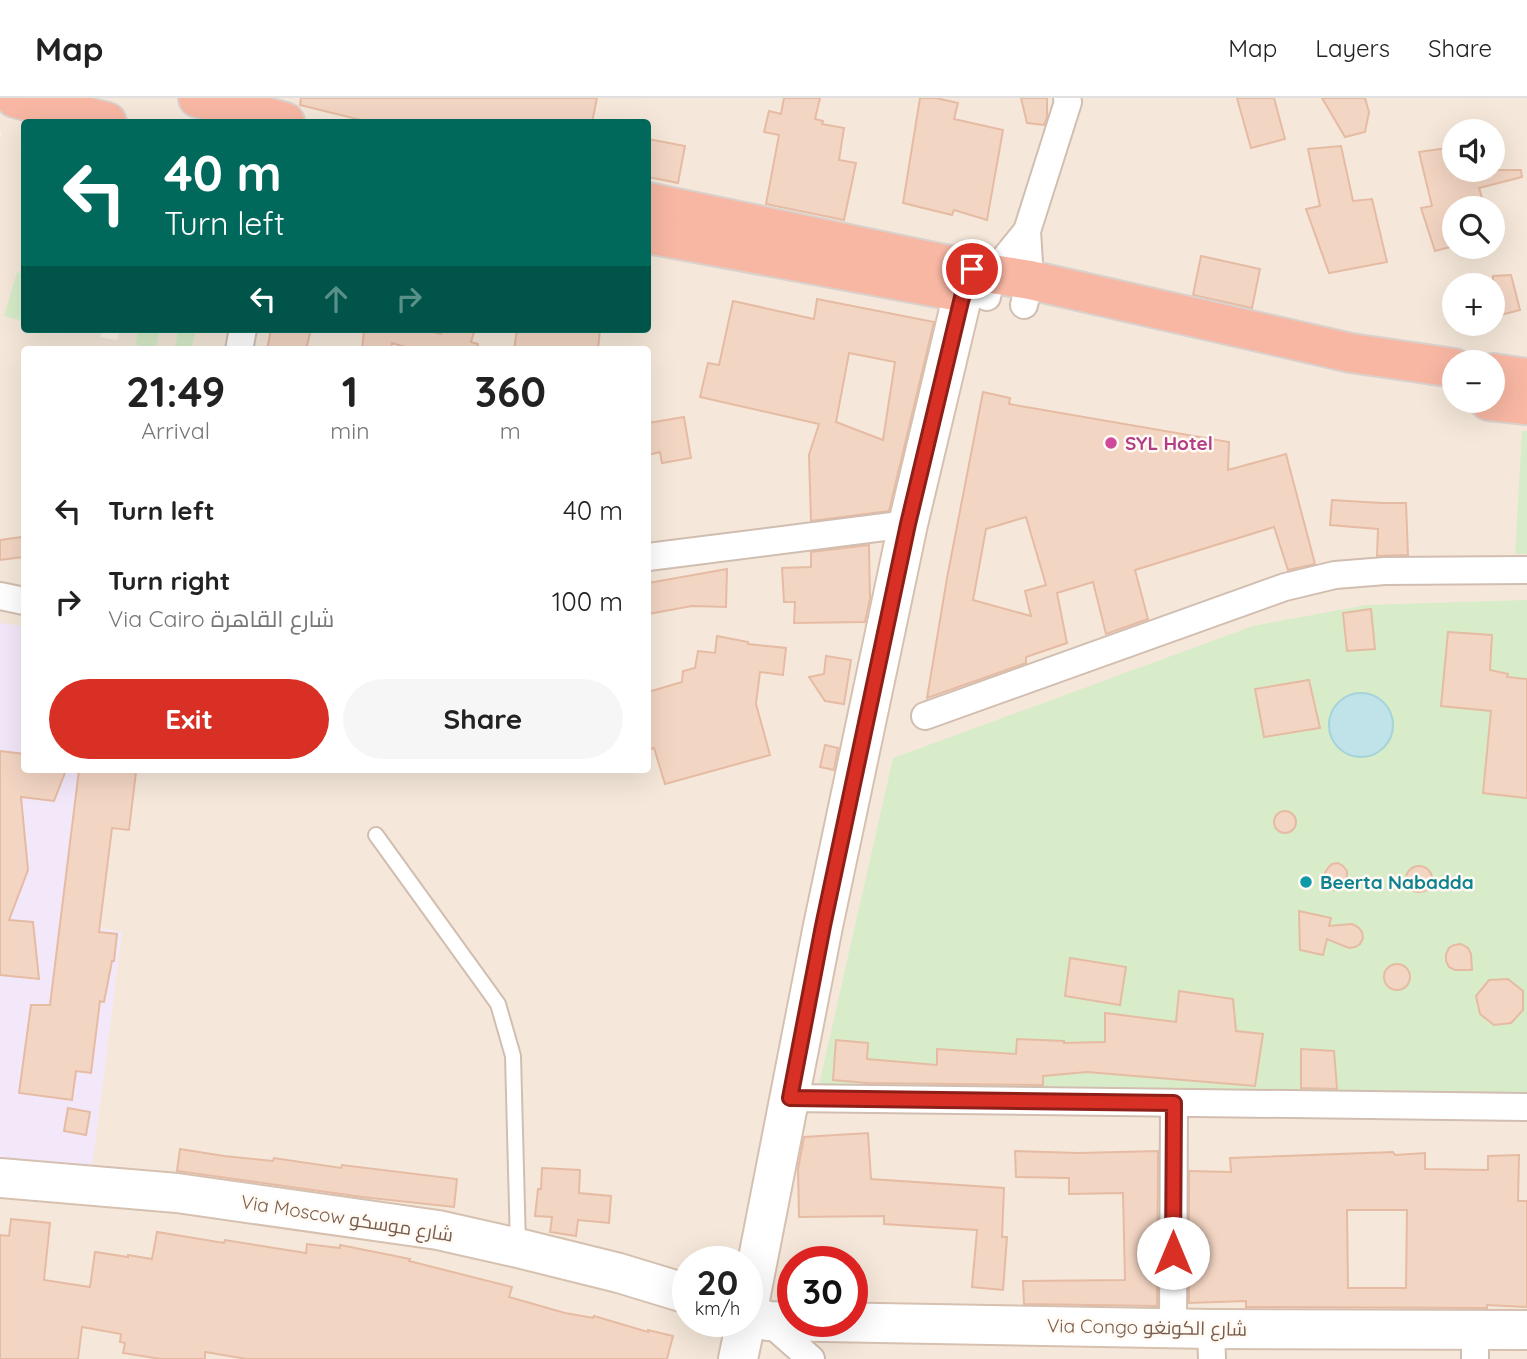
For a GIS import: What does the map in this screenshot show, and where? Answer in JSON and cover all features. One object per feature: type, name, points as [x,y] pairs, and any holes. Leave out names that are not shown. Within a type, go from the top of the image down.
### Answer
[{"type":"highway","points":[[15,98],[96,119]]},
{"type":"highway","points":[[115,98],[116,119]]},
{"type":"highway","points":[[199,98],[274,119]]},
{"type":"highway","points":[[651,203],[979,283],[1350,366],[1442,392]]},
{"type":"highway","points":[[651,234],[979,283]]},
{"type":"highway","points":[[1350,366],[1442,368]]},
{"type":"highway","points":[[1505,375],[1527,378]]},
{"type":"highway","points":[[1505,403],[1527,405]]},
{"type":"main road","points":[[763,1250],[823,926],[908,524],[979,283]]},
{"type":"main road","name":"Via Moscow شارع موسكو","points":[[0,1178],[177,1193],[438,1230],[619,1273],[672,1289]]},
{"type":"main road","name":"Via Congo شارع الكونغو","points":[[763,1317],[1173,1328],[1212,1344],[1475,1344],[1527,1330]]},
{"type":"main road","points":[[738,1359],[745,1337]]},
{"type":"street","points":[[1027,293],[1027,231],[1068,99]]},
{"type":"street","points":[[979,283],[1027,231]]},
{"type":"street","points":[[651,557],[908,524]]},
{"type":"street","points":[[925,716],[1285,587],[1335,575],[1385,571],[1527,570]]},
{"type":"street","points":[[0,596],[21,600]]},
{"type":"street","points":[[790,1098],[1527,1107]]},
{"type":"street","points":[[1173,1328],[1174,1103]]},
{"type":"street","points":[[763,1325],[811,1359]]},
{"type":"lane","points":[[376,835],[498,1004],[513,1056],[518,1248]]},
{"type":"shaded area","points":[[0,98],[1527,98],[1527,1359],[0,1359]]},
{"type":"shaded area","points":[[159,333],[177,333],[175,346],[157,346]]},
{"type":"shaded area","points":[[0,623],[21,626],[21,773],[119,773],[101,928],[122,932],[92,1167],[0,1163]]},
{"type":"green space","points":[[17,272],[21,273],[21,320],[4,316]]},
{"type":"green space","points":[[137,333],[159,333],[157,346],[135,345]]},
{"type":"green space","points":[[177,333],[196,333],[192,346],[175,346]]},
{"type":"green space","points":[[1522,431],[1527,431],[1527,554],[1515,554]]},
{"type":"green space","points":[[1527,600],[1527,1099],[818,1089],[893,758],[1253,626],[1366,605]]},
{"type":"water","points":[[1361,693],[1379,699],[1387,707],[1393,725],[1387,743],[1379,751],[1361,757],[1343,751],[1335,743],[1329,725],[1335,707],[1343,699]]},
{"type":"building","points":[[301,98],[597,98],[593,119],[357,119],[300,105]]},
{"type":"building","points":[[784,98],[820,98],[815,119],[823,121],[822,124],[844,128],[839,160],[856,163],[844,220],[766,204],[779,135],[764,132],[769,111],[781,114]]},
{"type":"building","points":[[920,98],[958,103],[954,119],[1003,130],[987,220],[954,210],[952,215],[903,203]]},
{"type":"building","points":[[1021,98],[1047,98],[1044,125],[1027,123]]},
{"type":"building","points":[[1237,98],[1274,98],[1285,139],[1251,148]]},
{"type":"building","points":[[1322,98],[1365,98],[1369,112],[1365,132],[1345,137]]},
{"type":"building","points":[[651,140],[685,146],[678,183],[651,178]]},
{"type":"building","points":[[1341,146],[1353,201],[1372,199],[1387,262],[1329,273],[1306,209],[1320,206],[1308,149]]},
{"type":"building","points":[[1442,149],[1442,182],[1502,182],[1479,188],[1481,196],[1442,196],[1442,249],[1435,251],[1421,208],[1432,206],[1419,152]]},
{"type":"building","points":[[1505,170],[1521,170],[1522,177],[1505,181]]},
{"type":"building","points":[[1201,256],[1260,269],[1252,308],[1193,295]]},
{"type":"building","points":[[1505,275],[1511,275],[1520,310],[1505,314]]},
{"type":"building","points":[[817,299],[934,322],[889,511],[811,521],[809,455],[819,424],[700,397],[708,363],[719,365],[733,301],[814,319]],"holes":[[[849,353],[895,362],[883,440],[836,422]]]},
{"type":"building","points":[[270,333],[310,333],[307,346],[268,346]]},
{"type":"building","points":[[364,333],[474,333],[471,342],[478,344],[402,346],[392,343],[392,346],[362,346]]},
{"type":"building","points":[[516,333],[600,333],[598,346],[515,346]]},
{"type":"building","points":[[983,392],[1010,398],[1009,404],[1229,442],[1228,470],[1286,454],[1315,564],[1288,570],[1274,527],[1135,570],[1148,619],[1106,634],[1093,582],[1057,593],[1067,643],[1026,657],[1026,663],[927,698]],"holes":[[[1026,517],[1046,585],[1025,591],[1031,616],[973,600],[986,529]]]},
{"type":"building","points":[[684,417],[691,458],[662,463],[660,452],[651,454],[651,422]]},
{"type":"building","points":[[1332,500],[1406,503],[1408,555],[1377,556],[1378,529],[1330,525]]},
{"type":"building","points":[[21,537],[21,557],[0,560],[0,540]]},
{"type":"building","points":[[869,545],[870,599],[865,622],[794,623],[795,602],[784,602],[782,568],[811,567],[811,552]]},
{"type":"building","points":[[727,569],[726,607],[692,606],[651,613],[651,582]]},
{"type":"building","points":[[1371,609],[1375,649],[1347,651],[1343,613]]},
{"type":"building","points":[[1448,632],[1492,635],[1490,670],[1508,674],[1507,677],[1527,679],[1527,798],[1483,793],[1491,711],[1441,706]]},
{"type":"building","points":[[717,636],[748,644],[786,648],[783,675],[760,672],[756,704],[770,755],[665,784],[654,748],[651,749],[651,691],[682,682],[683,671],[695,668],[698,651],[715,653]]},
{"type":"building","points":[[826,656],[851,660],[844,704],[825,701],[809,677],[824,674]]},
{"type":"building","points":[[1309,680],[1320,728],[1264,737],[1255,689]]},
{"type":"building","points":[[825,745],[838,748],[834,770],[820,767]]},
{"type":"building","points":[[0,751],[21,754],[21,773],[65,773],[54,801],[21,797],[28,870],[9,920],[33,922],[39,979],[0,975]]},
{"type":"building","points":[[79,773],[136,773],[129,830],[112,828],[99,932],[117,934],[114,961],[104,1002],[100,1001],[91,1073],[76,1071],[72,1100],[19,1093],[31,1005],[50,1005]]},
{"type":"building","points":[[1285,811],[1293,814],[1296,822],[1293,830],[1285,833],[1277,830],[1274,822],[1277,814]]},
{"type":"building","points":[[1338,863],[1347,871],[1347,876],[1345,882],[1334,890],[1325,873],[1332,864]]},
{"type":"building","points":[[1419,866],[1428,870],[1432,879],[1428,888],[1419,892],[1410,888],[1406,879],[1410,870]]},
{"type":"building","points":[[1299,911],[1331,918],[1329,926],[1352,924],[1362,932],[1363,938],[1360,944],[1349,948],[1327,939],[1323,955],[1300,950]]},
{"type":"building","points":[[1461,944],[1468,948],[1471,954],[1472,970],[1455,970],[1449,967],[1446,961],[1449,948]]},
{"type":"building","points":[[1070,958],[1126,967],[1120,1005],[1065,996]]},
{"type":"building","points":[[1397,964],[1406,968],[1410,977],[1406,986],[1397,990],[1388,986],[1384,977],[1388,968]]},
{"type":"building","points":[[1508,979],[1523,991],[1523,1010],[1511,1023],[1494,1025],[1480,1014],[1476,996],[1489,980]]},
{"type":"building","points":[[1179,991],[1233,999],[1236,1031],[1263,1034],[1255,1086],[1087,1072],[1043,1076],[1043,1085],[867,1083],[833,1080],[836,1040],[868,1043],[867,1059],[937,1065],[937,1049],[1016,1054],[1017,1039],[1064,1043],[1105,1042],[1105,1013],[1176,1022]]},
{"type":"building","points":[[1301,1049],[1334,1051],[1337,1089],[1301,1088]]},
{"type":"building","points":[[68,1108],[90,1112],[86,1135],[64,1131]]},
{"type":"building","points":[[868,1133],[871,1179],[1004,1188],[1002,1237],[1007,1237],[1003,1290],[972,1287],[977,1230],[884,1224],[884,1216],[799,1217],[798,1169],[804,1137]]},
{"type":"building","points":[[180,1149],[224,1156],[273,1161],[274,1158],[341,1168],[342,1165],[457,1179],[454,1207],[177,1171]]},
{"type":"building","points":[[1015,1151],[1158,1151],[1157,1306],[1024,1304],[1023,1281],[1125,1280],[1123,1193],[1069,1194],[1069,1178],[1016,1177]]},
{"type":"building","points":[[1425,1153],[1425,1169],[1488,1170],[1488,1156],[1519,1155],[1518,1201],[1527,1201],[1527,1307],[1246,1307],[1246,1301],[1189,1303],[1189,1171],[1231,1172],[1230,1158]],"holes":[[[1347,1210],[1407,1210],[1406,1288],[1348,1288]]]},
{"type":"building","points":[[542,1168],[580,1170],[579,1193],[611,1196],[609,1223],[578,1220],[576,1236],[550,1232],[552,1217],[535,1216]]},
{"type":"building","points":[[11,1219],[50,1223],[44,1280],[90,1287],[95,1252],[152,1259],[157,1232],[306,1253],[307,1244],[340,1248],[340,1245],[410,1259],[409,1261],[512,1287],[509,1297],[565,1313],[594,1316],[673,1337],[667,1359],[247,1359],[205,1352],[205,1359],[161,1359],[123,1353],[125,1343],[120,1342],[121,1334],[82,1327],[78,1359],[0,1359],[0,1235],[9,1236]]},
{"type":"place","name":"SYL Hotel","points":[[1111,443]]},
{"type":"place","name":"Beerta Nabadda","points":[[1306,882]]},
{"type":"route","points":[[972,269],[963,293],[908,524],[823,926],[790,1098],[1174,1103],[1173,1253]]}]
